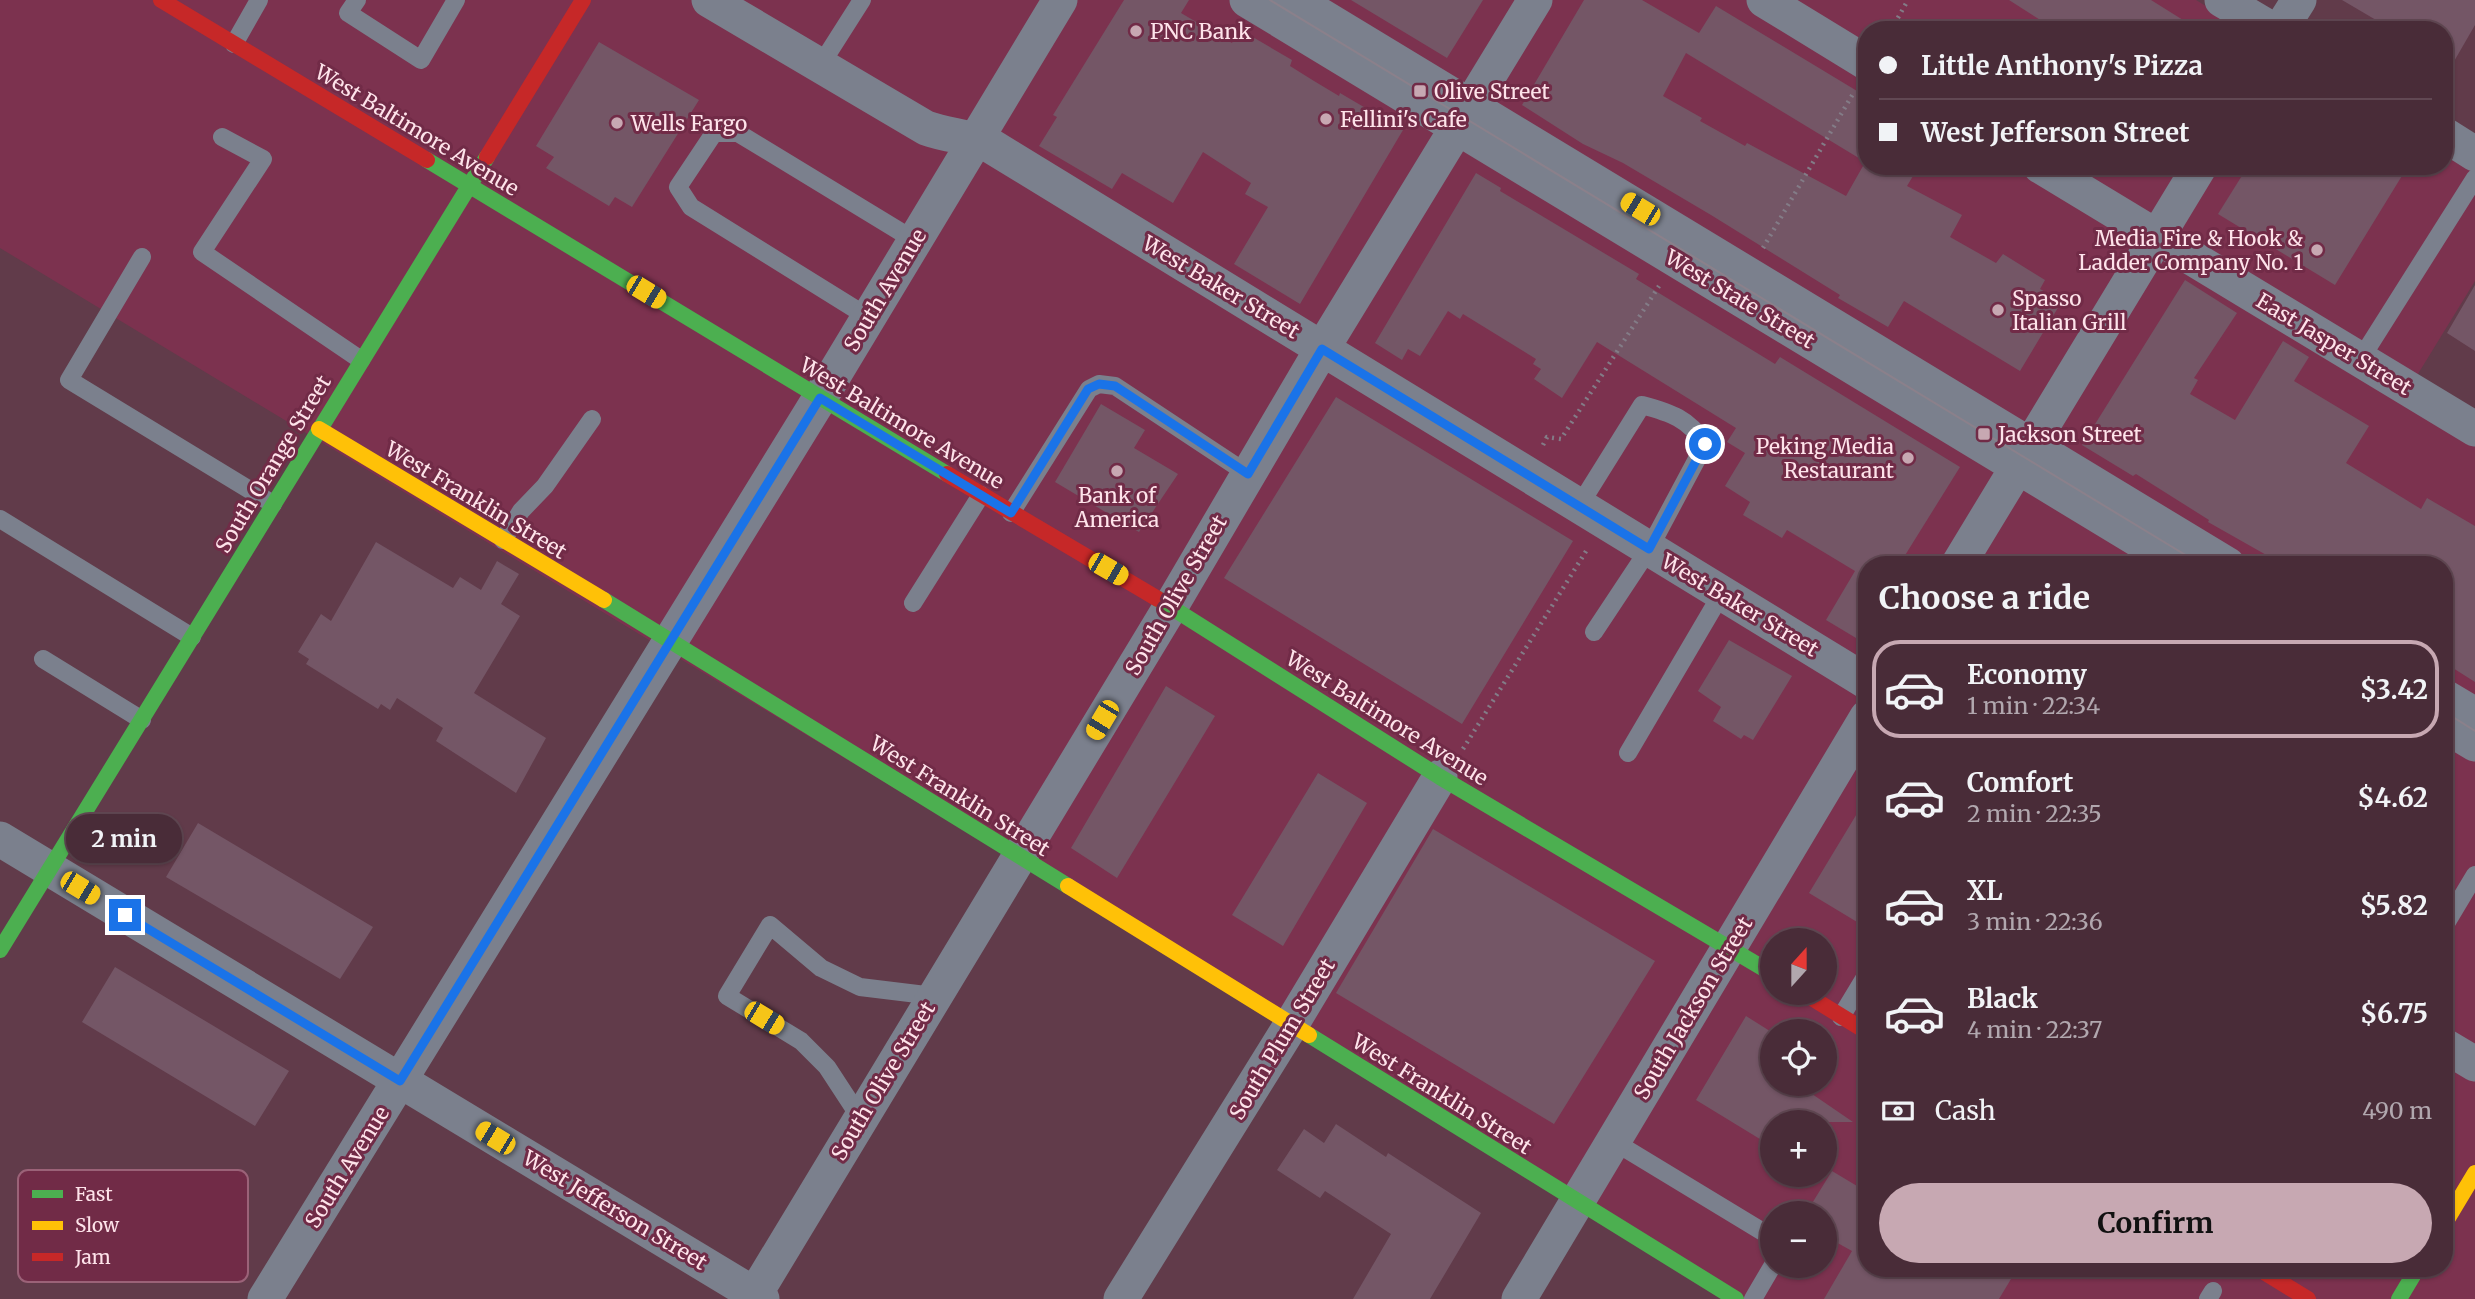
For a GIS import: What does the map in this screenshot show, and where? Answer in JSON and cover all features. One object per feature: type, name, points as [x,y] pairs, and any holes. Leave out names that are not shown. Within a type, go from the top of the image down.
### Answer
[{"type":"main road","name":"West Baltimore Avenue","points":[[161,0],[981,495],[1171,606],[1440,777],[1760,966]]},
{"type":"main road","name":"South Orange Street","points":[[0,950],[583,0]]},
{"type":"main road","name":"West Franklin Street","points":[[319,429],[671,640],[1736,1299]]},
{"type":"main road","points":[[1823,1005],[1858,1027]]},
{"type":"main road","points":[[2453,1210],[2475,1173]]},
{"type":"main road","points":[[2272,1277],[2308,1299]]},
{"type":"main road","points":[[2399,1299],[2412,1277]]},
{"type":"street","name":"West Baker Street","points":[[709,0],[926,128],[938,133],[976,139],[1858,676]]},
{"type":"street","name":"South Avenue","points":[[265,1299],[820,398],[1060,0]]},
{"type":"street","name":"West State Street","points":[[1247,0],[1463,116],[2024,456]]},
{"type":"street","name":"West State Street","points":[[1295,0],[1463,116]]},
{"type":"street","name":"South Olive Street","points":[[756,1298],[860,1119],[1171,606],[1322,349],[1535,0]]},
{"type":"street","points":[[1764,0],[1858,73]]},
{"type":"street","points":[[2222,0],[2258,21]]},
{"type":"street","points":[[2286,21],[2299,0]]},
{"type":"street","points":[[2453,140],[2475,154]]},
{"type":"street","name":"East Jasper Street","points":[[2054,175],[2475,429]]},
{"type":"street","points":[[1963,556],[2195,175]]},
{"type":"street","points":[[2024,456],[2167,556]]},
{"type":"street","points":[[2024,456],[2211,556]]},
{"type":"street","points":[[2453,702],[2475,715]]},
{"type":"street","points":[[2453,731],[2475,744]]},
{"type":"street","name":"South Jackson Street","points":[[1519,1299],[1858,732]]},
{"type":"street","name":"South Plum Street","points":[[1121,1299],[1291,1025],[1440,777]]},
{"type":"street","name":"West Jefferson Street","points":[[0,839],[756,1298]]},
{"type":"street","points":[[2453,1051],[2475,1064]]},
{"type":"lane","points":[[234,44],[259,0]]},
{"type":"lane","points":[[357,0],[348,13],[421,60],[456,0]]},
{"type":"lane","points":[[820,66],[862,0]]},
{"type":"lane","points":[[868,317],[691,207],[678,187],[714,133],[738,133],[914,240]]},
{"type":"lane","points":[[222,137],[263,159],[202,252],[361,360]]},
{"type":"lane","points":[[2360,360],[2475,178]]},
{"type":"lane","points":[[142,257],[69,380],[273,504]]},
{"type":"lane","points":[[1011,513],[1088,389],[1099,384],[1115,386],[1248,474]]},
{"type":"lane","points":[[1579,506],[1642,405],[1670,412],[1695,428],[1705,444],[1649,549],[1594,632]]},
{"type":"lane","points":[[503,540],[592,419]]},
{"type":"lane","points":[[913,603],[981,495]]},
{"type":"lane","points":[[0,519],[192,636]]},
{"type":"lane","points":[[1628,753],[1722,593]]},
{"type":"lane","points":[[43,659],[142,720]]},
{"type":"lane","points":[[2453,912],[2475,875]]},
{"type":"lane","points":[[860,1119],[827,1067],[801,1041],[727,996],[770,925],[821,968],[860,987],[934,996]]},
{"type":"lane","points":[[1842,1017],[1858,990]]},
{"type":"lane","points":[[1613,1141],[1760,1230]]},
{"type":"lane","points":[[1752,1299],[1765,1278]]},
{"type":"path","points":[[1896,21],[1908,0]]},
{"type":"path","points":[[1759,255],[1858,83]]},
{"type":"path","points":[[1541,448],[1547,437],[1561,439],[1664,280]]},
{"type":"path","points":[[1463,749],[1589,547]]},
{"type":"shaded area","points":[[0,0],[2196,0],[2230,21],[1858,21],[1858,175],[2453,175],[2453,155],[2475,169],[2475,281],[2413,382],[2475,419],[2475,1299],[1740,1299],[0,248]]},
{"type":"building","points":[[1124,0],[1189,0],[1181,13],[1232,43],[1239,29],[1292,60],[1290,66],[1314,81],[1403,130],[1300,304],[1234,264],[1268,207],[1245,194],[1251,183],[1203,152],[1173,203],[1122,173],[1112,189],[1039,146],[1057,117],[1053,115]]},
{"type":"building","points":[[1351,0],[1483,0],[1447,58]]},
{"type":"building","points":[[1584,0],[1642,0],[1699,33],[1716,6],[1858,92],[1858,158],[1686,53],[1663,96],[1745,146],[1747,143],[1846,196],[1858,175],[1914,175],[1907,186],[1962,215],[1950,237],[1996,263],[2003,254],[2045,280],[2040,289],[2062,301],[2020,371],[1904,301],[1888,327],[1838,298],[1840,295],[1711,215],[1623,163],[1583,144],[1522,105]]},
{"type":"building","points":[[2009,0],[2151,0],[2185,21],[2042,21]]},
{"type":"building","points":[[2342,0],[2475,0],[2475,25],[2453,63],[2453,21],[2378,21]]},
{"type":"building","name":"Wells Fargo","points":[[599,42],[699,100],[632,207],[615,197],[609,206],[546,168],[554,157],[536,146]]},
{"type":"building","points":[[1476,173],[1501,188],[1500,191],[1639,274],[1636,279],[1775,364],[1780,357],[1960,467],[1905,556],[1858,556],[1856,638],[1826,620],[1855,571],[1787,530],[1782,538],[1743,515],[1750,502],[1725,486],[1745,453],[1727,442],[1736,428],[1597,342],[1562,398],[1534,379],[1541,369],[1533,364],[1536,359],[1463,314],[1460,319],[1448,311],[1420,356],[1408,349],[1402,360],[1375,343]]},
{"type":"building","name":"Media Fire & Hook & Ladder Company No. 1","points":[[2242,175],[2402,175],[2335,285],[2218,214]]},
{"type":"building","points":[[2185,280],[2237,313],[2194,378],[2198,380],[2190,394],[2235,420],[2283,341],[2309,357],[2294,381],[2369,426],[2346,463],[2421,509],[2427,498],[2475,526],[2475,682],[2453,668],[2453,556],[2268,556],[2208,522],[2209,520],[2136,474],[2133,476],[2082,445]]},
{"type":"building","points":[[2475,285],[2475,351],[2447,333]]},
{"type":"building","points":[[1336,397],[1573,541],[1462,724],[1224,578]]},
{"type":"building","name":"Bank of America","points":[[1101,404],[1145,430],[1134,448],[1178,474],[1139,532],[1055,482]]},
{"type":"building","points":[[376,542],[453,588],[460,577],[481,590],[497,561],[519,574],[501,604],[520,616],[474,693],[546,738],[516,793],[436,741],[443,728],[397,698],[390,710],[381,704],[378,709],[306,664],[309,659],[298,652],[321,614],[331,621]]},
{"type":"building","points":[[1729,640],[1792,676],[1753,740],[1744,735],[1741,739],[1713,721],[1721,707],[1698,691]]},
{"type":"building","points":[[1166,686],[1215,716],[1117,878],[1071,848]]},
{"type":"building","points":[[1318,773],[1367,803],[1283,946],[1232,915]]},
{"type":"building","points":[[1858,812],[1858,923],[1809,893]]},
{"type":"building","points":[[198,823],[373,927],[340,979],[166,877]]},
{"type":"building","points":[[1433,829],[1655,961],[1554,1124],[1336,993]]},
{"type":"building","points":[[115,967],[289,1071],[255,1126],[82,1022]]},
{"type":"building","points":[[1746,1016],[1760,1025],[1760,1096],[1815,1096],[1835,1110],[1760,1110],[1760,1139],[1696,1100]]},
{"type":"building","points":[[1837,1111],[1853,1122],[1837,1122]]},
{"type":"building","points":[[1336,1124],[1386,1157],[1388,1153],[1481,1213],[1430,1299],[1353,1299],[1391,1234],[1325,1191],[1320,1198],[1277,1170],[1304,1129],[1324,1143]]},
{"type":"building","points":[[1837,1174],[1858,1187],[1858,1277],[2012,1277],[1999,1299],[1824,1299],[1852,1251],[1837,1243],[1837,1201],[1813,1201],[1822,1187],[1837,1187]]},
{"type":"tram line","points":[[1270,0],[2187,556]]},
{"type":"tram line","points":[[2453,717],[2475,731]]},
{"type":"traffic: fast","points":[[0,950],[487,157]]},
{"type":"traffic: fast","points":[[427,160],[947,474]]},
{"type":"traffic: fast","points":[[1158,599],[1440,777],[1760,966]]},
{"type":"traffic: fast","points":[[604,600],[1068,886]]},
{"type":"traffic: fast","points":[[1309,1035],[1736,1299]]},
{"type":"traffic: fast","points":[[2399,1299],[2412,1277]]},
{"type":"traffic: slow","points":[[319,429],[604,600]]},
{"type":"traffic: slow","points":[[1068,886],[1309,1035]]},
{"type":"traffic: slow","points":[[2453,1210],[2475,1173]]},
{"type":"traffic: jam","points":[[161,0],[427,160]]},
{"type":"traffic: jam","points":[[487,157],[583,0]]},
{"type":"traffic: jam","points":[[947,474],[1158,599]]},
{"type":"traffic: jam","points":[[1823,1005],[1858,1026]]},
{"type":"traffic: jam","points":[[2272,1277],[2308,1299]]},
{"type":"place","name":"PNC Bank","points":[[1136,31]]},
{"type":"place","name":"Olive Street","points":[[1420,91]]},
{"type":"place","name":"Fellini's Cafe","points":[[1326,119]]},
{"type":"place","name":"Wells Fargo","points":[[617,123]]},
{"type":"place","name":"Media Fire & Hook & Ladder Company No. 1","points":[[2317,250]]},
{"type":"place","name":"Spasso Italian Grill","points":[[1998,310]]},
{"type":"place","name":"Jackson Street","points":[[1984,434]]},
{"type":"place","name":"Peking Media Restaurant","points":[[1908,458]]},
{"type":"place","name":"Bank of America","points":[[1117,471]]},
{"type":"route","points":[[125,915],[400,1081],[820,398],[1011,513],[1088,389],[1099,384],[1115,386],[1248,474],[1322,349],[1649,549],[1705,444]]}]
